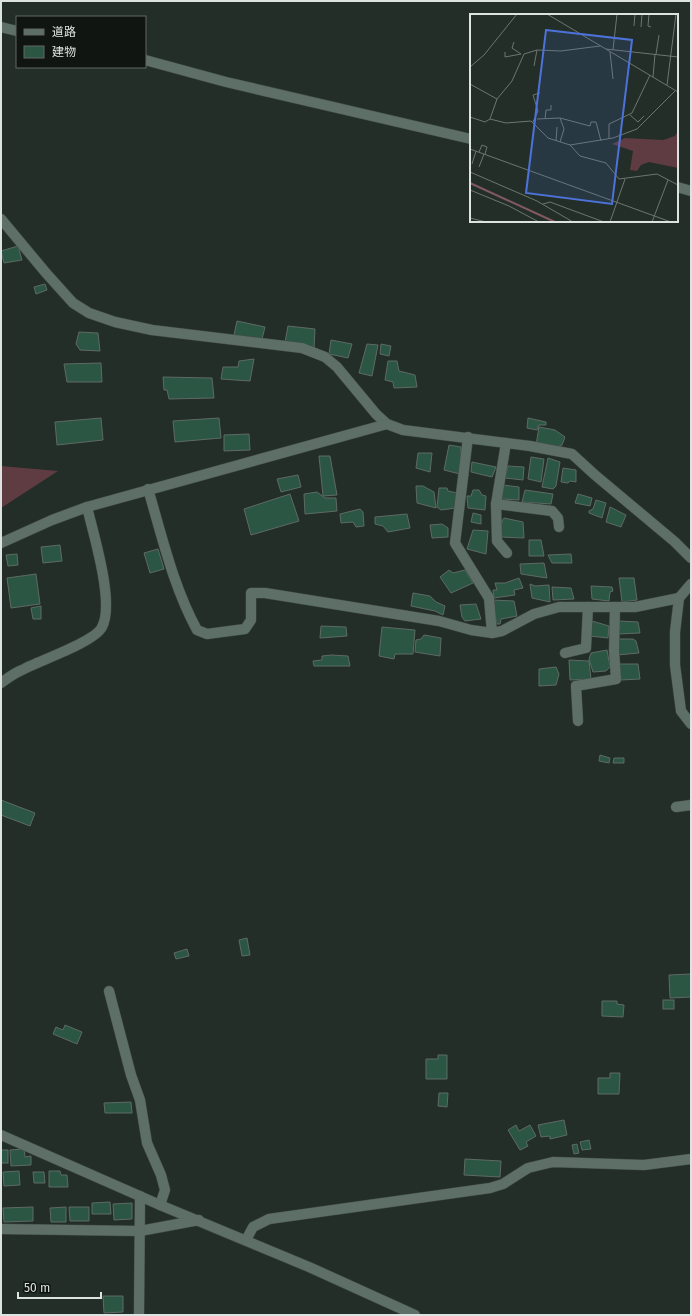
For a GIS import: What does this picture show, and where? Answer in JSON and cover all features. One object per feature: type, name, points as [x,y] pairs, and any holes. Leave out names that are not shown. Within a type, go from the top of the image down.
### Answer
[{"type":"street","points":[[1,27],[16,31]]},
{"type":"street","points":[[146,60],[226,82],[470,139]]},
{"type":"street","points":[[678,187],[691,191]]},
{"type":"street","points":[[1,219],[73,303],[89,313],[115,322],[152,330],[302,348],[325,357],[337,367],[376,414],[388,424],[403,430],[468,437],[572,454],[595,476],[675,542],[691,558]]},
{"type":"street","points":[[1,543],[52,520],[87,507],[388,424]]},
{"type":"street","points":[[468,437],[455,543],[489,598],[492,632]]},
{"type":"street","points":[[506,443],[496,504],[497,541],[507,553]]},
{"type":"street","points":[[148,489],[178,585],[196,630],[207,634],[245,629],[251,620],[251,593],[265,593],[439,622],[471,630],[492,632],[502,631],[534,614],[559,607],[636,607],[678,598],[691,584]]},
{"type":"street","points":[[496,504],[552,511],[558,518],[559,527]]},
{"type":"street","points":[[1,683],[22,669],[41,662],[94,635],[102,627],[106,609],[104,583],[87,507]]},
{"type":"street","points":[[678,598],[675,632],[675,665],[681,711],[691,724]]},
{"type":"street","points":[[564,653],[586,648],[588,607]]},
{"type":"street","points":[[578,721],[576,686],[616,679],[614,651],[616,607]]},
{"type":"street","points":[[676,807],[691,805]]},
{"type":"street","points":[[109,991],[131,1075],[140,1100],[147,1143],[161,1175],[165,1190],[160,1205]]},
{"type":"street","points":[[1,1135],[160,1205],[246,1240],[415,1315]]},
{"type":"street","points":[[246,1240],[253,1227],[269,1219],[490,1188],[503,1184],[528,1168],[553,1162],[644,1165],[691,1159]]},
{"type":"street","points":[[139,1315],[140,1196]]},
{"type":"street","points":[[1,1229],[140,1231],[199,1220]]},
{"type":"shaded area","points":[[1,466],[58,471],[1,508]]},
{"type":"building","points":[[18,246],[22,260],[4,263],[1,251]]},
{"type":"building","points":[[45,284],[47,290],[36,294],[34,287]]},
{"type":"building","points":[[237,321],[265,327],[262,339],[234,335]]},
{"type":"building","points":[[288,326],[315,329],[314,349],[285,342]]},
{"type":"building","points":[[79,332],[98,333],[100,351],[80,350],[76,344]]},
{"type":"building","points":[[331,340],[352,344],[348,358],[329,354]]},
{"type":"building","points":[[367,344],[378,345],[372,376],[359,373]]},
{"type":"building","points":[[381,344],[391,346],[389,356],[380,354]]},
{"type":"building","points":[[254,359],[250,381],[221,379],[223,367],[238,367],[239,361]]},
{"type":"building","points":[[388,361],[397,361],[399,371],[415,375],[417,387],[394,388],[393,382],[385,380]]},
{"type":"building","points":[[101,363],[102,382],[67,382],[64,364]]},
{"type":"building","points":[[163,377],[212,378],[214,398],[169,399],[167,390],[164,390]]},
{"type":"building","points":[[101,418],[103,440],[57,445],[55,422]]},
{"type":"building","points":[[219,418],[221,438],[175,442],[173,421]]},
{"type":"building","points":[[528,418],[546,422],[546,425],[539,425],[537,430],[527,428]]},
{"type":"building","points":[[539,427],[555,430],[565,437],[562,445],[557,447],[536,445]]},
{"type":"building","points":[[249,434],[250,450],[224,451],[224,435]]},
{"type":"building","points":[[449,445],[461,447],[460,474],[444,470]]},
{"type":"building","points":[[418,453],[432,453],[430,472],[416,468]]},
{"type":"building","points":[[319,456],[330,456],[337,495],[323,496]]},
{"type":"building","points":[[531,457],[544,459],[541,482],[528,479]]},
{"type":"building","points":[[548,458],[560,462],[556,486],[553,489],[542,487]]},
{"type":"building","points":[[472,462],[496,467],[492,477],[471,472]]},
{"type":"building","points":[[508,466],[524,467],[523,480],[505,478]]},
{"type":"building","points":[[563,468],[576,470],[576,482],[561,482]]},
{"type":"building","points":[[298,475],[301,487],[281,492],[277,479]]},
{"type":"building","points":[[503,485],[519,487],[519,500],[501,499]]},
{"type":"building","points":[[416,486],[423,486],[434,492],[436,508],[417,503]]},
{"type":"building","points":[[439,488],[447,488],[448,491],[457,493],[456,508],[441,510],[437,507]]},
{"type":"building","points":[[473,490],[479,490],[482,495],[486,496],[485,510],[468,508],[467,496],[471,496]]},
{"type":"building","points":[[525,490],[553,494],[551,504],[522,502]]},
{"type":"building","points":[[317,492],[325,498],[336,498],[337,511],[305,514],[304,494]]},
{"type":"building","points":[[290,494],[299,521],[251,535],[244,509]]},
{"type":"building","points":[[578,494],[592,498],[590,506],[575,503]]},
{"type":"building","points":[[596,500],[606,503],[602,518],[589,513],[589,511],[593,509]]},
{"type":"building","points":[[610,507],[626,515],[621,527],[606,522]]},
{"type":"building","points":[[360,509],[363,512],[364,526],[356,527],[353,522],[341,523],[340,514]]},
{"type":"building","points":[[473,513],[481,515],[481,524],[471,522]]},
{"type":"building","points":[[407,514],[410,528],[388,532],[383,526],[375,524],[375,517]]},
{"type":"building","points":[[504,518],[523,522],[524,538],[500,537],[502,521]]},
{"type":"building","points":[[442,524],[448,528],[448,537],[432,538],[430,525]]},
{"type":"building","points":[[473,530],[488,531],[486,554],[467,549]]},
{"type":"building","points":[[529,540],[541,540],[544,556],[529,556]]},
{"type":"building","points":[[60,545],[62,561],[43,563],[41,547]]},
{"type":"building","points":[[158,549],[164,569],[150,573],[144,553]]},
{"type":"building","points":[[17,554],[18,565],[8,566],[6,555]]},
{"type":"building","points":[[571,554],[572,563],[552,563],[548,555]]},
{"type":"building","points":[[544,563],[547,578],[521,574],[520,564]]},
{"type":"building","points":[[449,570],[453,573],[465,570],[473,583],[451,593],[440,577]]},
{"type":"building","points":[[36,574],[40,604],[11,608],[7,578]]},
{"type":"building","points":[[519,578],[523,588],[514,590],[515,595],[494,598],[493,590],[497,590],[495,583],[505,583]]},
{"type":"building","points":[[619,578],[634,578],[637,600],[622,602]]},
{"type":"building","points":[[530,584],[535,586],[549,585],[550,602],[532,598]]},
{"type":"building","points":[[591,586],[612,587],[613,591],[610,592],[609,601],[592,599]]},
{"type":"building","points":[[552,587],[571,588],[574,599],[553,600]]},
{"type":"building","points":[[413,593],[430,596],[436,602],[445,606],[443,615],[435,611],[411,606]]},
{"type":"building","points":[[492,600],[514,601],[517,616],[501,619],[500,624],[497,624]]},
{"type":"building","points":[[476,604],[481,619],[465,621],[462,617],[460,605]]},
{"type":"building","points":[[41,606],[41,619],[33,619],[31,608]]},
{"type":"building","points":[[592,621],[609,626],[608,638],[590,636]]},
{"type":"building","points":[[619,621],[638,622],[640,633],[618,634],[618,628],[620,628]]},
{"type":"building","points":[[321,626],[346,627],[347,636],[320,638]]},
{"type":"building","points":[[382,627],[415,630],[413,654],[395,654],[394,659],[379,656]]},
{"type":"building","points":[[424,635],[441,638],[440,656],[415,652],[416,640],[421,639]]},
{"type":"building","points":[[617,639],[633,639],[636,641],[639,653],[617,655]]},
{"type":"building","points":[[607,650],[610,667],[606,671],[593,672],[589,659],[591,653]]},
{"type":"building","points":[[322,656],[348,656],[350,666],[314,666],[313,661],[322,660]]},
{"type":"building","points":[[569,660],[589,661],[591,679],[570,680]]},
{"type":"building","points":[[619,664],[638,664],[640,679],[621,680]]},
{"type":"building","points":[[556,667],[559,674],[556,685],[539,686],[539,669]]},
{"type":"building","points":[[600,755],[610,758],[609,763],[599,761]]},
{"type":"building","points":[[614,758],[624,758],[624,763],[613,763]]},
{"type":"building","points":[[1,800],[35,813],[30,826],[1,815]]},
{"type":"building","points":[[247,938],[250,955],[242,956],[239,940]]},
{"type":"building","points":[[187,949],[189,956],[176,959],[174,953]]},
{"type":"building","points":[[691,974],[691,997],[670,998],[669,975]]},
{"type":"building","points":[[663,1000],[674,1000],[674,1009],[663,1009]]},
{"type":"building","points":[[602,1001],[617,1001],[617,1004],[624,1005],[623,1017],[602,1016]]},
{"type":"building","points":[[65,1025],[82,1032],[77,1044],[53,1034],[56,1027],[63,1030]]},
{"type":"building","points":[[438,1055],[447,1055],[447,1079],[426,1079],[426,1059],[438,1059]]},
{"type":"building","points":[[610,1073],[620,1073],[619,1094],[598,1094],[598,1078],[610,1078]]},
{"type":"building","points":[[439,1093],[448,1093],[447,1107],[438,1106]]},
{"type":"building","points":[[131,1102],[132,1113],[105,1113],[104,1103]]},
{"type":"building","points":[[564,1120],[567,1135],[550,1139],[550,1136],[541,1137],[538,1125]]},
{"type":"building","points":[[516,1125],[519,1131],[530,1125],[536,1136],[526,1142],[528,1146],[520,1150],[508,1130]]},
{"type":"building","points":[[589,1140],[591,1149],[582,1150],[580,1142]]},
{"type":"building","points":[[577,1144],[579,1153],[574,1154],[572,1145]]},
{"type":"building","points":[[24,1149],[25,1157],[31,1156],[31,1165],[11,1166],[10,1150]]},
{"type":"building","points":[[1,1150],[8,1150],[8,1163],[1,1163]]},
{"type":"building","points":[[465,1159],[501,1161],[500,1177],[464,1175]]},
{"type":"building","points":[[19,1171],[20,1185],[4,1186],[3,1172]]},
{"type":"building","points":[[49,1171],[60,1171],[61,1175],[67,1175],[68,1187],[49,1187]]},
{"type":"building","points":[[33,1172],[44,1172],[45,1183],[34,1183]]},
{"type":"building","points":[[110,1202],[111,1214],[92,1214],[92,1203]]},
{"type":"building","points":[[132,1203],[132,1219],[114,1220],[113,1204]]},
{"type":"building","points":[[33,1207],[33,1221],[4,1222],[3,1208]]},
{"type":"building","points":[[66,1207],[66,1222],[51,1222],[50,1208]]},
{"type":"building","points":[[69,1207],[89,1207],[89,1221],[70,1221]]},
{"type":"building","points":[[103,1296],[123,1296],[123,1312],[104,1313]]}]
